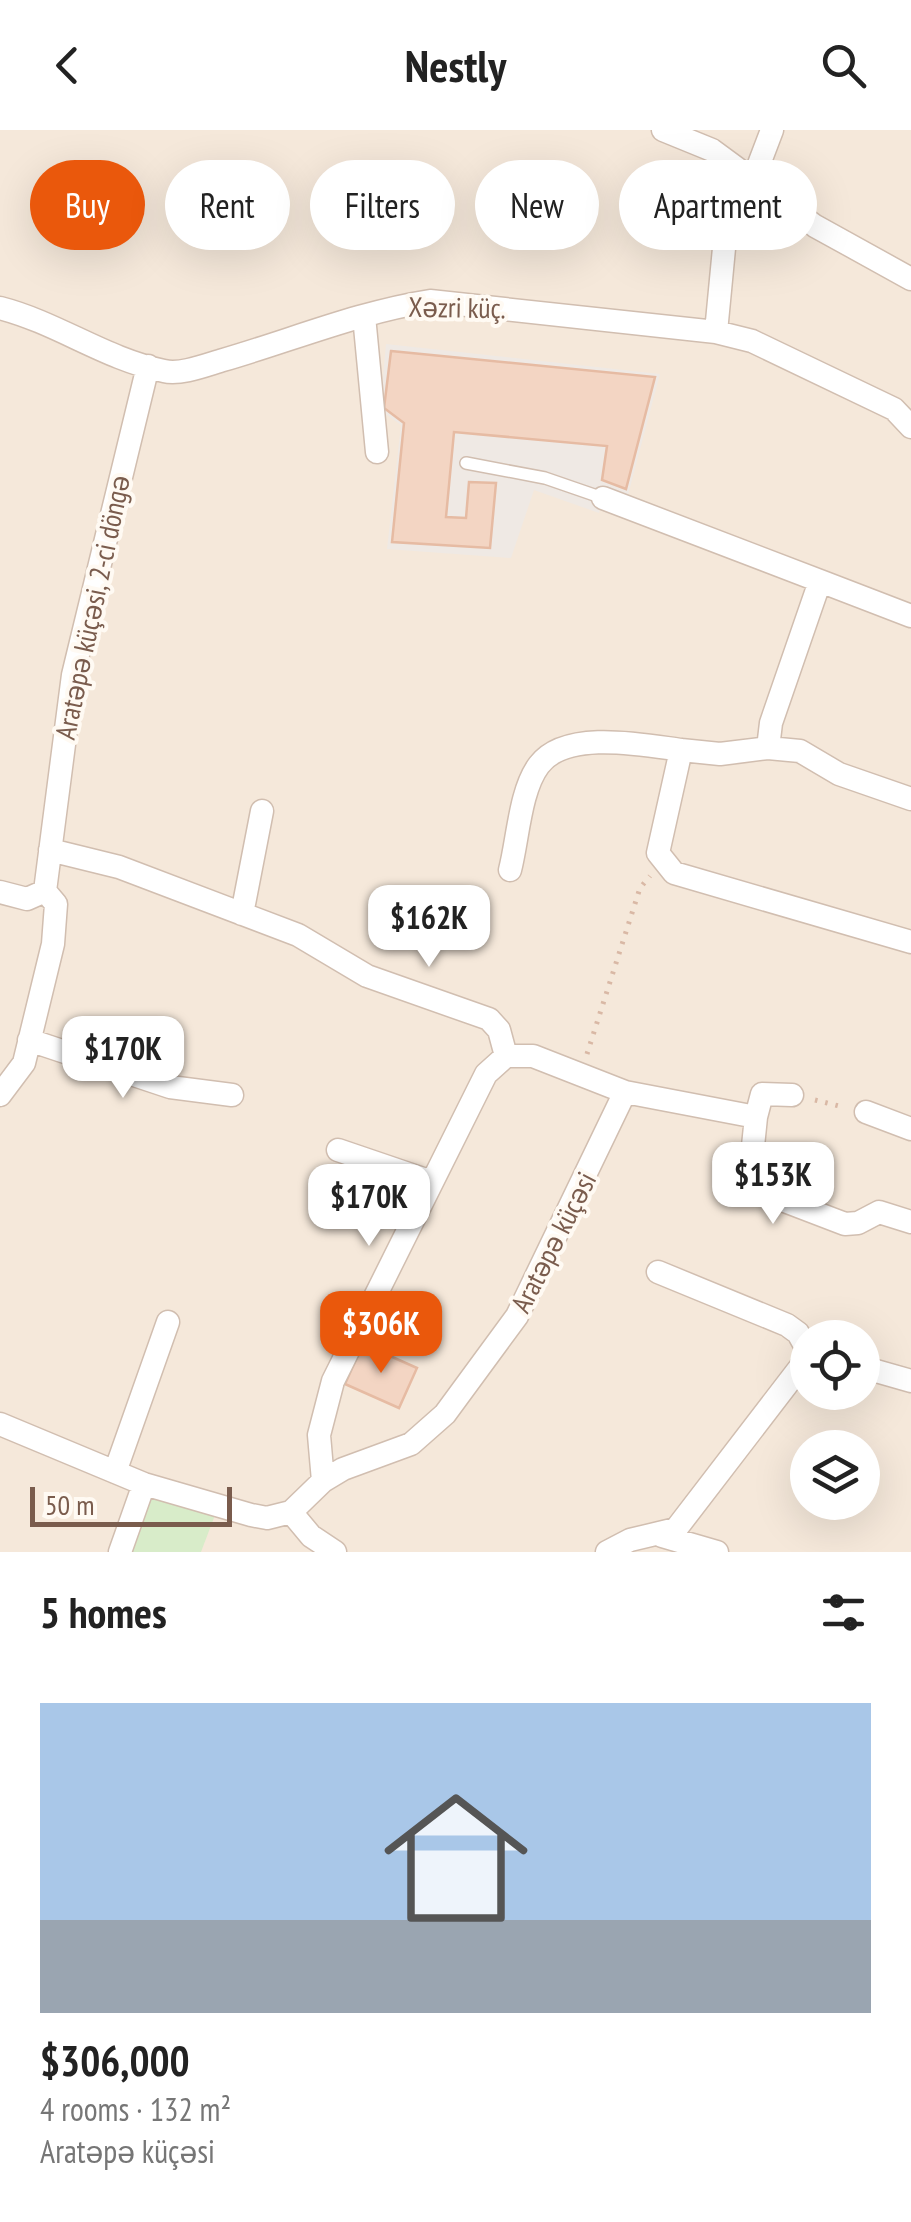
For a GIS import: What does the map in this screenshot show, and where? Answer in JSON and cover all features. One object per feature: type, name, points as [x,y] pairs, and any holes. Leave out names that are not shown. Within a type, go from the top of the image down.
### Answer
[{"type":"street","points":[[663,130],[712,150],[726,160]]},
{"type":"street","points":[[754,160],[772,130]]},
{"type":"street","points":[[817,227],[911,279]]},
{"type":"street","points":[[716,332],[724,250]]},
{"type":"street","name":"Xəzri küç.","points":[[0,308],[55,326],[120,362],[167,373],[430,301],[716,332],[752,341],[894,409],[911,428]]},
{"type":"street","points":[[364,316],[377,452]]},
{"type":"street","name":"Aratəpə küçəsi, 2-ci döngə","points":[[0,1096],[24,1062],[56,918],[56,904],[44,891],[60,749],[76,658],[148,366]]},
{"type":"street","points":[[603,498],[911,616]]},
{"type":"street","points":[[768,748],[771,723],[820,581]]},
{"type":"street","points":[[510,870],[532,776],[542,760],[589,740],[720,754],[768,748],[800,752],[839,774],[911,798]]},
{"type":"street","points":[[681,750],[658,837],[661,862],[674,872],[911,942]]},
{"type":"street","points":[[242,914],[262,811]]},
{"type":"street","points":[[50,850],[94,858],[298,935],[367,976],[489,1019],[499,1030],[506,1056]]},
{"type":"street","points":[[0,892],[27,899],[44,891]]},
{"type":"street","points":[[29,1040],[170,1086],[232,1094]]},
{"type":"street","points":[[323,1481],[319,1435],[333,1382],[486,1074],[506,1056],[533,1056],[624,1092],[756,1117]]},
{"type":"street","name":"Aratəpə küçəsi","points":[[291,1512],[323,1481],[342,1469],[410,1444],[431,1430],[456,1400],[535,1284],[624,1092]]},
{"type":"street","points":[[792,1094],[762,1094],[750,1176],[756,1190],[845,1224],[858,1223],[879,1212],[911,1222]]},
{"type":"street","points":[[866,1112],[911,1129]]},
{"type":"street","points":[[338,1150],[432,1182]]},
{"type":"street","points":[[658,1272],[790,1327]]},
{"type":"street","points":[[115,1472],[168,1322]]},
{"type":"street","points":[[880,1372],[911,1381]]},
{"type":"street","points":[[615,1550],[676,1529],[790,1379]]},
{"type":"street","points":[[0,1424],[144,1484],[252,1515],[268,1518],[291,1512],[311,1536],[335,1552]]},
{"type":"street","points":[[120,1552],[144,1484]]},
{"type":"street","points":[[662,1536],[717,1552]]},
{"type":"lane","points":[[466,463],[545,478],[603,498]]},
{"type":"path","points":[[581,1073],[640,888],[661,862]]},
{"type":"path","points":[[792,1094],[866,1112]]},
{"type":"shaded area","points":[[0,130],[911,130],[911,1552],[0,1552]]},
{"type":"shaded area","points":[[386,344],[660,374],[628,495],[606,486],[599,513],[534,490],[511,558],[387,549],[401,425],[380,410]]},
{"type":"green space","points":[[148,1496],[215,1515],[201,1552],[128,1552]]},
{"type":"building","points":[[391,351],[655,377],[626,489],[602,480],[607,446],[454,432],[446,517],[466,518],[469,482],[496,483],[490,548],[392,542],[404,423],[384,408]]},
{"type":"building","points":[[363,1344],[417,1368],[399,1408],[345,1384]]}]
